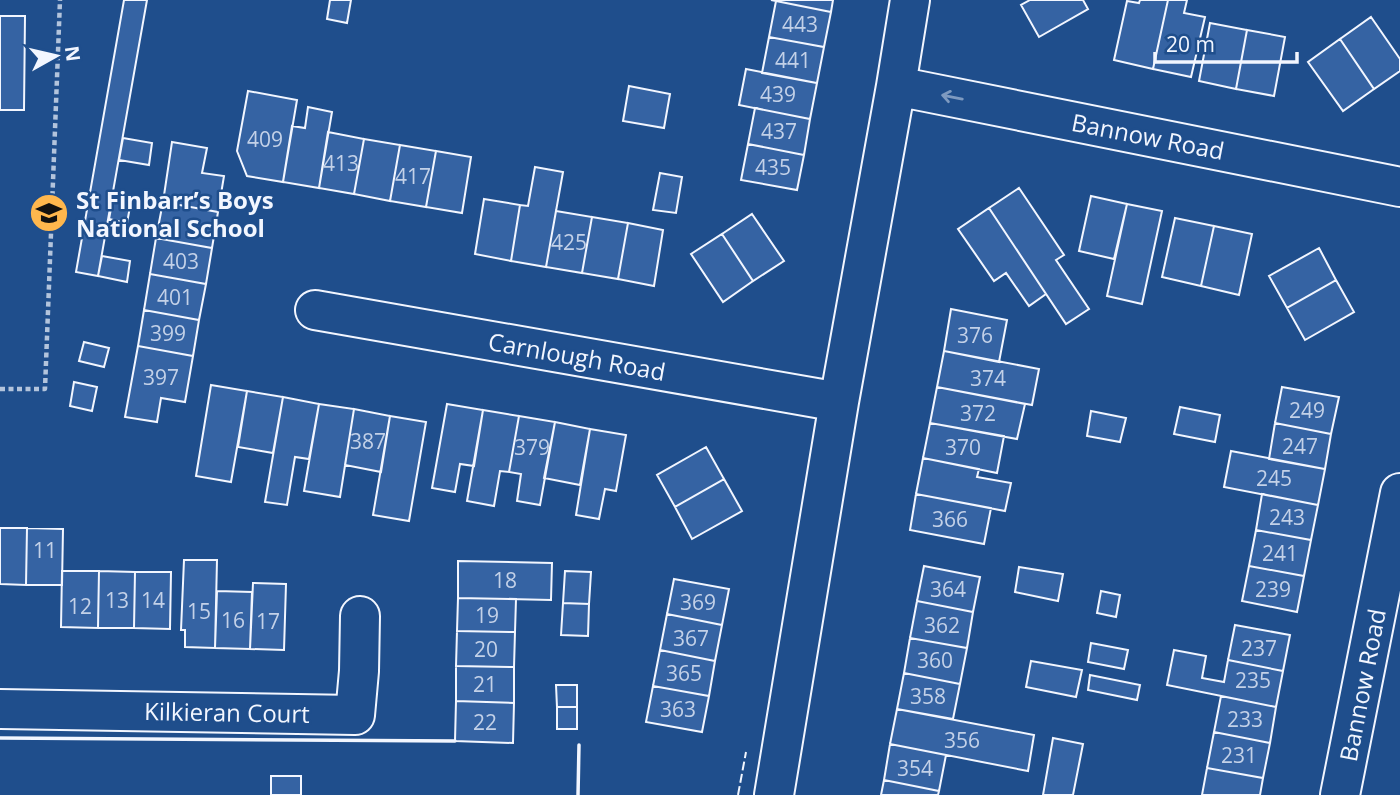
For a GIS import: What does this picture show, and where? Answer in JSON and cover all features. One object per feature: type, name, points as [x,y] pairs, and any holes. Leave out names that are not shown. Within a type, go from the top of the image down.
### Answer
[{"type":"street","points":[[774,795],[839,402],[910,0]]},
{"type":"street","name":"Bannow Road","points":[[896,86],[1400,187]]},
{"type":"street","name":"Carnlough Road","points":[[315,310],[839,402]]},
{"type":"street","name":"Bannow Road","points":[[1340,795],[1400,493]]},
{"type":"street","name":"Kilkieran Court","points":[[0,709],[355,715],[360,616]]},
{"type":"path","points":[[0,389],[45,389],[60,0]]},
{"type":"building","points":[[124,0],[147,0],[98,276],[76,272]]},
{"type":"building","points":[[330,0],[351,0],[347,23],[327,19]]},
{"type":"building","points":[[771,0],[833,0],[831,12]]},
{"type":"building","points":[[1030,0],[1083,0],[1088,9],[1039,37],[1021,5]]},
{"type":"building","points":[[1140,0],[1168,0],[1153,69],[1114,60],[1127,1],[1139,3]]},
{"type":"building","points":[[1168,0],[1187,0],[1184,13],[1205,17],[1191,77],[1153,69]]},
{"type":"building","points":[[776,1],[831,12],[824,47],[769,37]]},
{"type":"building","points":[[0,16],[25,16],[24,110],[0,110]]},
{"type":"building","points":[[1371,17],[1400,59],[1400,71],[1374,89],[1340,39]]},
{"type":"building","points":[[1210,23],[1247,30],[1236,89],[1199,81]]},
{"type":"building","points":[[1247,30],[1285,37],[1274,96],[1236,89]]},
{"type":"building","points":[[769,37],[824,47],[817,83],[762,73]]},
{"type":"building","points":[[1340,39],[1374,89],[1343,111],[1308,62]]},
{"type":"building","points":[[746,69],[817,83],[810,119],[739,105]]},
{"type":"building","points":[[629,86],[670,94],[664,128],[623,121]]},
{"type":"building","points":[[248,91],[297,100],[283,182],[247,176],[237,151]]},
{"type":"building","points":[[308,107],[332,112],[319,188],[283,182],[292,126],[305,128]]},
{"type":"building","points":[[755,108],[810,119],[804,155],[748,144]]},
{"type":"building","points":[[328,132],[364,139],[354,194],[319,188]]},
{"type":"building","points":[[123,138],[152,143],[149,165],[119,160]]},
{"type":"building","points":[[364,139],[400,145],[390,201],[354,194]]},
{"type":"building","points":[[172,142],[207,148],[202,173],[224,176],[218,212],[163,202]]},
{"type":"building","points":[[748,144],[804,155],[797,190],[741,180]]},
{"type":"building","points":[[400,145],[436,151],[426,207],[390,201]]},
{"type":"building","points":[[436,151],[471,157],[462,213],[426,207]]},
{"type":"building","points":[[535,167],[563,172],[546,267],[511,261],[520,205],[528,206]]},
{"type":"building","points":[[660,173],[682,177],[676,213],[653,210]]},
{"type":"building","points":[[1019,188],[1064,255],[1056,260],[1089,309],[1066,324],[989,208]]},
{"type":"building","points":[[114,193],[132,196],[127,223],[109,219]]},
{"type":"building","points":[[1091,196],[1127,204],[1114,259],[1079,251]]},
{"type":"building","points":[[484,199],[520,205],[511,261],[475,254]]},
{"type":"building","points":[[163,202],[218,212],[212,248],[156,238]]},
{"type":"building","points":[[1127,204],[1162,211],[1142,304],[1107,296]]},
{"type":"building","points":[[989,208],[1046,294],[1029,306],[1006,273],[994,281],[958,229]]},
{"type":"building","points":[[556,211],[592,217],[582,273],[546,267]]},
{"type":"building","points":[[752,214],[784,261],[753,281],[722,234]]},
{"type":"building","points":[[592,217],[628,223],[618,279],[582,273]]},
{"type":"building","points":[[1175,218],[1214,226],[1201,286],[1162,277]]},
{"type":"building","points":[[628,223],[663,230],[654,286],[618,279]]},
{"type":"building","points":[[1214,226],[1252,234],[1239,295],[1201,286]]},
{"type":"building","points":[[722,234],[753,281],[723,302],[691,254]]},
{"type":"building","points":[[156,238],[212,248],[206,284],[150,274]]},
{"type":"building","points":[[1319,248],[1336,280],[1287,308],[1269,276]]},
{"type":"building","points":[[102,256],[130,261],[127,282],[98,276]]},
{"type":"building","points":[[150,274],[206,284],[199,320],[144,310]]},
{"type":"building","points":[[1336,280],[1354,312],[1305,340],[1287,308]]},
{"type":"building","points":[[951,309],[1007,320],[999,362],[944,351]]},
{"type":"building","points":[[144,310],[199,320],[193,356],[138,346]]},
{"type":"building","points":[[84,342],[109,348],[104,367],[79,361]]},
{"type":"building","points":[[138,346],[193,356],[185,402],[161,398],[157,422],[125,417]]},
{"type":"building","points":[[944,351],[1039,369],[1032,405],[937,387]]},
{"type":"building","points":[[74,382],[97,387],[92,411],[70,406]]},
{"type":"building","points":[[211,385],[247,391],[231,482],[196,476]]},
{"type":"building","points":[[937,387],[1025,404],[1017,439],[930,423]]},
{"type":"building","points":[[1282,387],[1339,397],[1331,434],[1275,423]]},
{"type":"building","points":[[247,391],[283,397],[273,453],[238,447]]},
{"type":"building","points":[[283,397],[319,404],[309,459],[295,457],[287,505],[265,502]]},
{"type":"building","points":[[319,404],[354,409],[340,497],[304,491]]},
{"type":"building","points":[[447,404],[483,410],[474,466],[460,464],[455,492],[432,488]]},
{"type":"building","points":[[1180,407],[1220,415],[1215,442],[1174,434]]},
{"type":"building","points":[[354,409],[390,416],[381,472],[345,465]]},
{"type":"building","points":[[483,410],[519,416],[509,472],[500,471],[494,506],[467,501]]},
{"type":"building","points":[[1091,411],[1126,418],[1120,442],[1087,436]]},
{"type":"building","points":[[390,416],[426,422],[409,521],[373,515]]},
{"type":"building","points":[[519,416],[555,422],[540,505],[517,501],[521,474],[509,472]]},
{"type":"building","points":[[555,422],[590,429],[580,485],[544,478]]},
{"type":"building","points":[[930,423],[1004,436],[997,473],[923,458]]},
{"type":"building","points":[[1275,423],[1331,434],[1325,469],[1269,459]]},
{"type":"building","points":[[590,429],[626,435],[616,491],[605,489],[599,519],[576,515]]},
{"type":"building","points":[[706,447],[724,479],[675,507],[657,475]]},
{"type":"building","points":[[1231,451],[1325,469],[1318,505],[1224,487]]},
{"type":"building","points":[[923,458],[979,469],[977,477],[1011,483],[1005,511],[916,494]]},
{"type":"building","points":[[724,479],[742,511],[692,539],[675,507]]},
{"type":"building","points":[[916,494],[991,508],[984,544],[910,530]]},
{"type":"building","points":[[1262,494],[1318,505],[1311,540],[1256,530]]},
{"type":"building","points":[[0,528],[27,528],[26,585],[0,584]]},
{"type":"building","points":[[27,528],[63,529],[62,585],[26,585]]},
{"type":"building","points":[[1256,530],[1311,540],[1304,576],[1249,566]]},
{"type":"building","points":[[184,560],[217,560],[215,648],[185,647],[185,630],[181,630]]},
{"type":"building","points":[[458,561],[552,563],[551,600],[458,598]]},
{"type":"building","points":[[924,566],[980,577],[973,612],[917,601]]},
{"type":"building","points":[[1249,566],[1304,576],[1297,612],[1242,601]]},
{"type":"building","points":[[1019,567],[1063,574],[1058,601],[1015,592]]},
{"type":"building","points":[[62,571],[99,571],[98,628],[61,627]]},
{"type":"building","points":[[99,571],[135,572],[134,628],[98,628]]},
{"type":"building","points":[[565,571],[591,572],[589,604],[563,603]]},
{"type":"building","points":[[135,572],[171,572],[170,629],[134,628]]},
{"type":"building","points":[[674,579],[729,589],[722,625],[667,614]]},
{"type":"building","points":[[253,583],[286,584],[284,650],[250,649]]},
{"type":"building","points":[[217,591],[252,592],[250,649],[215,648]]},
{"type":"building","points":[[1101,591],[1120,595],[1116,617],[1097,613]]},
{"type":"building","points":[[458,598],[516,599],[515,632],[457,631]]},
{"type":"building","points":[[917,601],[973,612],[967,648],[910,638]]},
{"type":"building","points":[[563,603],[589,604],[588,636],[561,635]]},
{"type":"building","points":[[667,614],[722,625],[715,661],[660,650]]},
{"type":"building","points":[[1235,625],[1290,635],[1283,671],[1228,660]]},
{"type":"building","points":[[457,631],[515,632],[514,667],[456,666]]},
{"type":"building","points":[[910,638],[967,648],[960,684],[904,673]]},
{"type":"building","points":[[1091,643],[1128,650],[1124,669],[1088,662]]},
{"type":"building","points":[[660,650],[715,661],[709,696],[653,686]]},
{"type":"building","points":[[1174,650],[1206,656],[1202,678],[1224,682],[1228,660],[1283,671],[1276,707],[1167,685]]},
{"type":"building","points":[[1031,661],[1082,670],[1076,697],[1026,687]]},
{"type":"building","points":[[456,666],[514,667],[514,703],[456,701]]},
{"type":"building","points":[[904,673],[960,684],[953,719],[897,709]]},
{"type":"building","points":[[1090,675],[1140,685],[1137,700],[1088,690]]},
{"type":"building","points":[[556,685],[577,685],[577,707],[557,707]]},
{"type":"building","points":[[653,686],[709,696],[702,732],[646,722]]},
{"type":"building","points":[[1221,696],[1276,707],[1270,743],[1214,732]]},
{"type":"building","points":[[456,701],[514,703],[513,743],[455,741]]},
{"type":"building","points":[[557,707],[577,707],[577,729],[557,729]]},
{"type":"building","points":[[897,709],[1034,735],[1028,771],[890,744]]},
{"type":"building","points":[[1214,732],[1270,743],[1263,778],[1207,768]]},
{"type":"building","points":[[1053,738],[1083,744],[1073,795],[1043,795]]},
{"type":"building","points":[[890,744],[946,755],[939,791],[884,780]]},
{"type":"building","points":[[1207,768],[1263,778],[1260,795],[1202,795]]},
{"type":"building","points":[[271,776],[301,776],[301,795],[271,795]]},
{"type":"building","points":[[884,780],[939,791],[938,795],[881,795]]},
{"type":"fence","points":[[738,795],[746,752]]},
{"type":"wall","points":[[0,738],[455,741]]},
{"type":"wall","points":[[578,795],[579,745]]},
{"type":"place","name":"St Finbarr’s Boys National School","points":[[49,213]]}]
